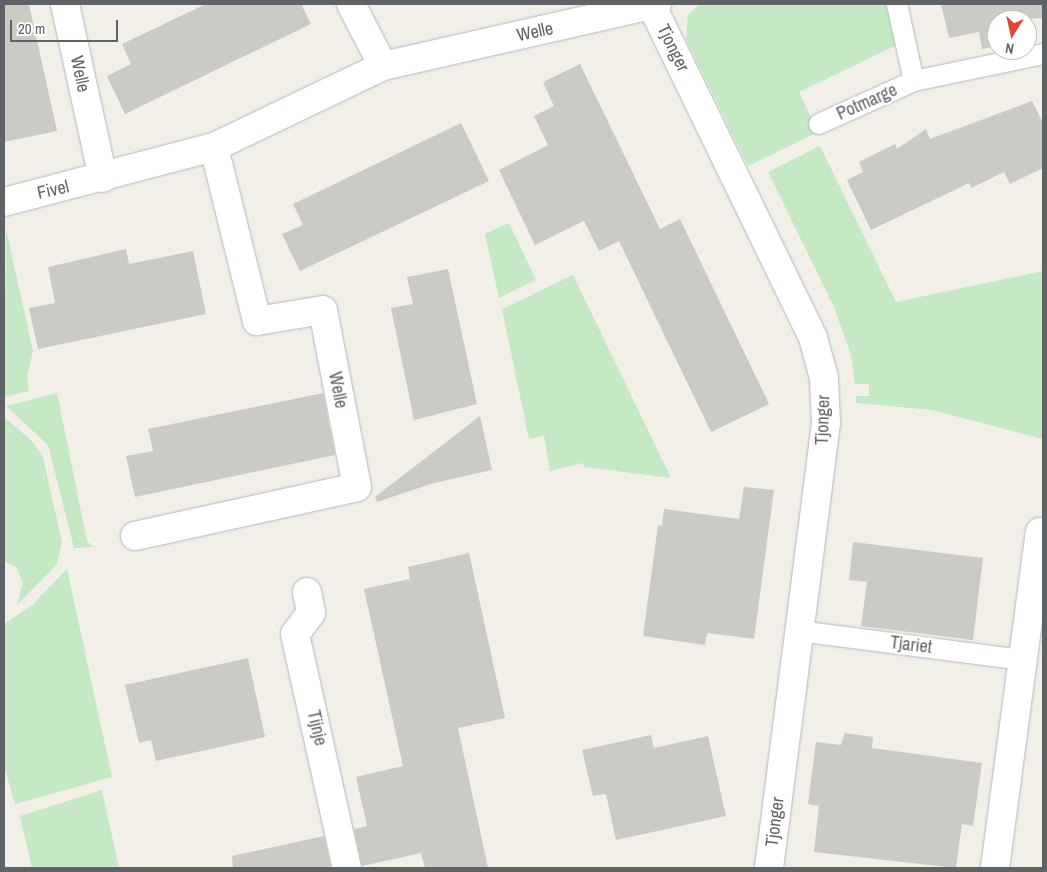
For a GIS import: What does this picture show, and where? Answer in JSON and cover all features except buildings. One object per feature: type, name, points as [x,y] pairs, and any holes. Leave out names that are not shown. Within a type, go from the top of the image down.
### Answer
[{"type":"street","name":"Welle","points":[[65,4],[103,178],[214,148],[383,66],[655,5]]},
{"type":"street","points":[[351,4],[383,66]]},
{"type":"street","name":"Tjonger","points":[[655,5],[819,358],[826,423],[769,868]]},
{"type":"street","name":"Welle","points":[[135,536],[357,487],[323,310],[257,321],[214,148]]},
{"type":"street","name":"Fivel","points":[[4,202],[103,178]]},
{"type":"street","points":[[995,868],[1040,532]]},
{"type":"street","name":"Tijnje","points":[[307,592],[311,613],[295,634],[347,868]]},
{"type":"lane","name":"Potmarge","points":[[897,4],[914,81]]},
{"type":"lane","name":"Potmarge","points":[[820,124],[914,81],[1043,54]]},
{"type":"lane","name":"Tjariet","points":[[799,631],[1023,660]]},
{"type":"green space","points":[[700,4],[886,4],[895,46],[799,92],[818,132],[748,166],[686,39],[688,15]]},
{"type":"green space","points":[[820,146],[896,302],[1043,271],[1043,439],[932,410],[856,403],[856,396],[869,396],[869,384],[855,384],[851,355],[834,307],[768,172]]},
{"type":"green space","points":[[509,223],[536,280],[499,298],[485,234]]},
{"type":"green space","points":[[6,229],[33,351],[27,376],[29,391],[4,397]]},
{"type":"green space","points":[[573,275],[671,478],[584,467],[583,463],[550,471],[544,436],[529,439],[502,309]]},
{"type":"green space","points":[[57,393],[87,541],[93,547],[74,548],[48,445],[6,406]]},
{"type":"green space","points":[[4,417],[32,441],[43,457],[62,542],[57,564],[17,605],[23,583],[16,567],[4,561]]},
{"type":"green space","points":[[67,569],[112,777],[15,804],[4,766],[4,624],[32,605]]},
{"type":"green space","points":[[102,790],[119,868],[32,868],[20,816]]}]
